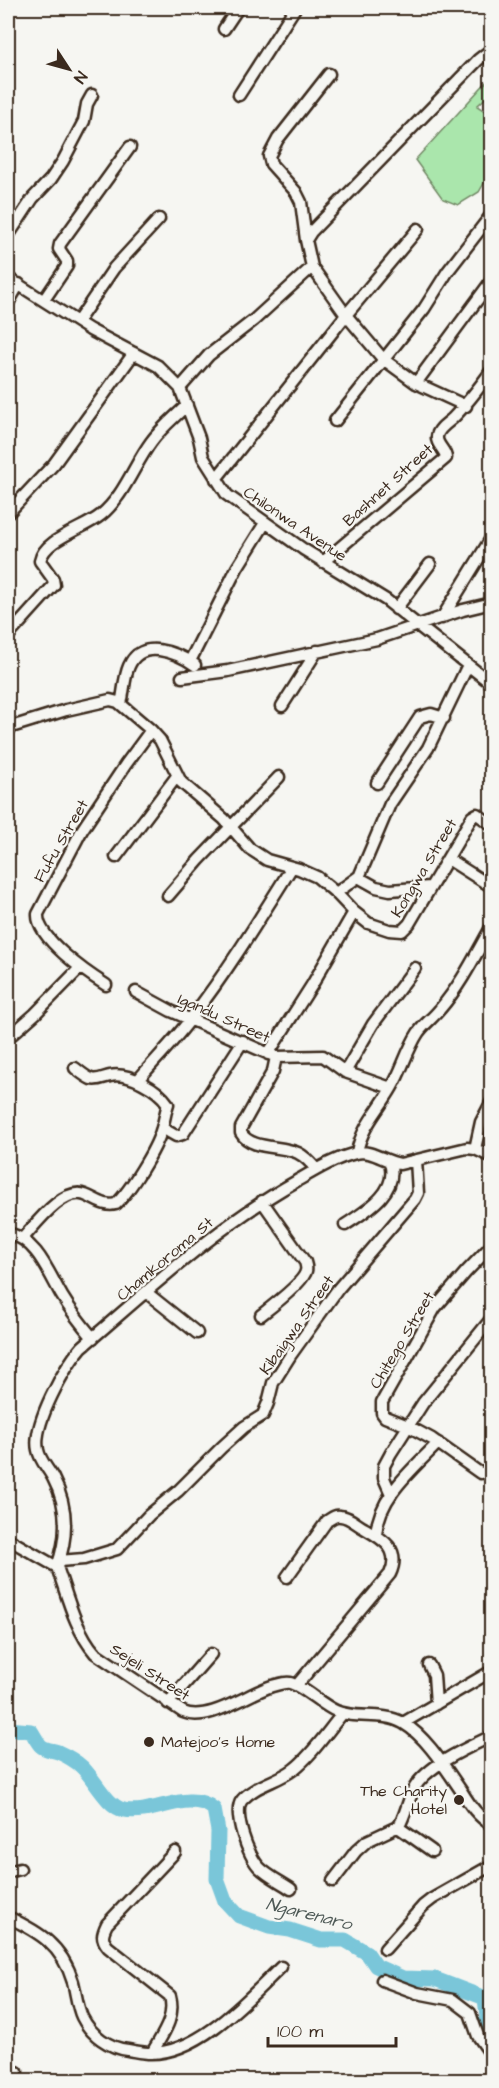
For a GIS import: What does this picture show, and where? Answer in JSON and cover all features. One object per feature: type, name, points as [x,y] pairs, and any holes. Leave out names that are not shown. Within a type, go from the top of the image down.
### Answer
[{"type":"street","points":[[224,29],[238,8]]},
{"type":"street","points":[[239,94],[295,8]]},
{"type":"street","points":[[306,240],[311,232],[478,60],[492,49]]},
{"type":"street","points":[[329,74],[278,139],[269,156],[271,164],[296,192],[301,202],[312,267],[346,315],[383,360],[416,383],[466,406]]},
{"type":"street","points":[[8,236],[33,198],[63,161],[84,121],[87,104],[92,95]]},
{"type":"street","points":[[44,300],[67,266],[68,261],[59,249],[60,244],[130,147]]},
{"type":"street","points":[[335,421],[424,309],[448,271],[492,214]]},
{"type":"street","points":[[78,321],[114,268],[159,219]]},
{"type":"street","points":[[216,480],[346,315],[418,229]]},
{"type":"street","points":[[180,388],[209,355],[254,320],[312,267]]},
{"type":"street","name":"Chilonwa Avenue","points":[[8,278],[111,342],[158,366],[180,388],[203,457],[230,498],[323,562],[377,594],[492,684]]},
{"type":"street","points":[[416,383],[492,280]]},
{"type":"street","points":[[8,303],[19,284]]},
{"type":"street","points":[[8,513],[54,464],[134,353]]},
{"type":"street","name":"Bashnet Street","points":[[323,562],[446,458],[446,453],[437,440],[437,436],[446,424],[466,406],[492,370]]},
{"type":"street","points":[[8,636],[54,585],[54,579],[40,561],[44,550],[107,510],[152,442],[187,405]]},
{"type":"street","points":[[190,662],[237,568],[265,523]]},
{"type":"street","points":[[442,618],[492,537]]},
{"type":"street","points":[[396,609],[430,564]]},
{"type":"street","points":[[182,677],[228,671],[377,639],[463,610],[492,603]]},
{"type":"street","points":[[8,728],[66,710],[110,700],[121,704],[127,671],[135,656],[145,649],[158,650],[190,662],[208,673]]},
{"type":"street","points":[[282,706],[317,651]]},
{"type":"street","points":[[336,893],[359,877],[390,804],[428,748],[468,665]]},
{"type":"street","name":"Kongwa Street","points":[[121,704],[151,730],[165,749],[177,776],[190,792],[215,811],[250,849],[267,860],[313,875],[368,923],[389,930],[402,931],[413,919],[472,817],[477,814],[492,825]]},
{"type":"street","points":[[377,783],[420,717],[424,714],[431,714],[444,718]]},
{"type":"street","name":"Fufu Street","points":[[106,985],[79,969],[64,955],[40,926],[38,914],[82,830],[151,730]]},
{"type":"street","points":[[116,857],[177,776]]},
{"type":"street","points":[[168,896],[279,777]]},
{"type":"street","points":[[448,859],[492,887]]},
{"type":"street","points":[[138,1080],[191,1019],[260,919],[292,867]]},
{"type":"street","points":[[359,877],[376,887],[390,890],[430,887]]},
{"type":"street","points":[[354,912],[272,1055],[323,1056],[345,1072],[391,1088]]},
{"type":"street","points":[[492,926],[441,1009],[419,1032],[391,1088],[368,1121],[359,1139],[357,1152],[365,1152],[390,1163],[400,1164],[457,1149],[475,1149],[492,1157]]},
{"type":"street","points":[[345,1072],[368,1033],[415,968]]},
{"type":"street","points":[[8,1038],[79,969]]},
{"type":"street","name":"Igandu Street","points":[[136,992],[272,1055],[273,1071],[241,1128],[241,1133],[249,1142],[296,1152],[304,1156],[316,1169]]},
{"type":"street","points":[[162,1128],[176,1136],[183,1134],[243,1041]]},
{"type":"street","points":[[23,1238],[58,1202],[70,1194],[83,1194],[109,1204],[118,1203],[155,1146],[162,1128],[168,1104],[138,1080],[122,1075],[90,1079],[75,1068]]},
{"type":"street","points":[[475,1149],[481,1122],[492,1101]]},
{"type":"street","name":"Chamkoroma St","points":[[58,1564],[65,1532],[65,1514],[59,1492],[39,1456],[36,1442],[38,1428],[69,1365],[82,1347],[219,1232],[262,1201],[316,1169],[357,1152]]},
{"type":"street","name":"Kibaigwa Street","points":[[58,1564],[117,1549],[149,1515],[178,1491],[228,1441],[263,1415],[273,1383],[290,1356],[338,1289],[415,1199],[418,1193],[417,1160]]},
{"type":"street","points":[[345,1225],[363,1213],[385,1193],[392,1178],[390,1163]]},
{"type":"street","points":[[261,1315],[304,1277],[307,1269],[305,1262],[262,1201]]},
{"type":"street","points":[[8,1233],[23,1238],[42,1260],[71,1310],[93,1338]]},
{"type":"street","name":"Chitego Street","points":[[492,1245],[435,1308],[382,1402],[383,1415],[438,1443],[480,1473],[492,1472]]},
{"type":"street","points":[[147,1293],[197,1333]]},
{"type":"street","points":[[391,1494],[384,1478],[384,1466],[423,1403],[492,1318]]},
{"type":"street","points":[[376,1535],[380,1511],[391,1494],[438,1443]]},
{"type":"street","points":[[287,1577],[327,1521],[336,1516],[343,1516],[376,1535],[390,1549],[394,1557],[394,1566],[390,1574],[297,1685],[320,1702],[343,1713],[371,1714],[403,1723],[442,1763],[478,1816],[492,1825]]},
{"type":"street","points":[[8,1539],[58,1564]]},
{"type":"street","name":"Sejeli Street","points":[[58,1564],[88,1645],[104,1660],[186,1714],[200,1715],[285,1682],[297,1685]]},
{"type":"street","points":[[168,1703],[211,1654]]},
{"type":"street","points":[[429,1665],[435,1674],[436,1704]]},
{"type":"street","points":[[403,1723],[492,1671]]},
{"type":"street","points":[[291,1889],[260,1869],[253,1859],[243,1832],[238,1805],[244,1797],[292,1771],[304,1761],[343,1713]]},
{"type":"street","points":[[333,1881],[356,1851],[367,1841],[398,1827],[417,1785],[442,1763],[492,1736]]},
{"type":"street","points":[[398,1827],[432,1851]]},
{"type":"street","points":[[152,2053],[168,2025],[173,2008],[170,1996],[108,1947],[102,1934],[107,1924],[175,1852]]},
{"type":"street","points":[[385,1949],[432,1899],[492,1866]]},
{"type":"street","points":[[8,1872],[20,1869]]},
{"type":"street","points":[[8,1917],[37,1931],[52,1945],[67,1965],[82,2017],[104,2043],[118,2049],[152,2053],[180,2048],[199,2039],[218,2025],[281,1967]]},
{"type":"street","points":[[381,1980],[417,1993],[453,2000],[470,2013],[478,2036],[492,2056]]},
{"type":"green space","points":[[491,77],[491,93],[477,106],[491,115],[491,171],[479,192],[458,205],[443,199],[415,160]]},
{"type":"waterway","name":"Ngarenaro","points":[[8,1729],[31,1731],[43,1747],[58,1752],[77,1763],[87,1772],[106,1798],[118,1808],[135,1811],[193,1801],[204,1803],[214,1809],[218,1831],[217,1879],[225,1901],[239,1916],[269,1927],[290,1930],[321,1940],[345,1940],[367,1953],[376,1966],[403,1978],[435,1979],[485,1998],[490,2043],[492,2044]]},
{"type":"place","name":"Matejoo's Home","points":[[149,1742]]},
{"type":"place","name":"The Charity Hotel","points":[[459,1800]]}]
